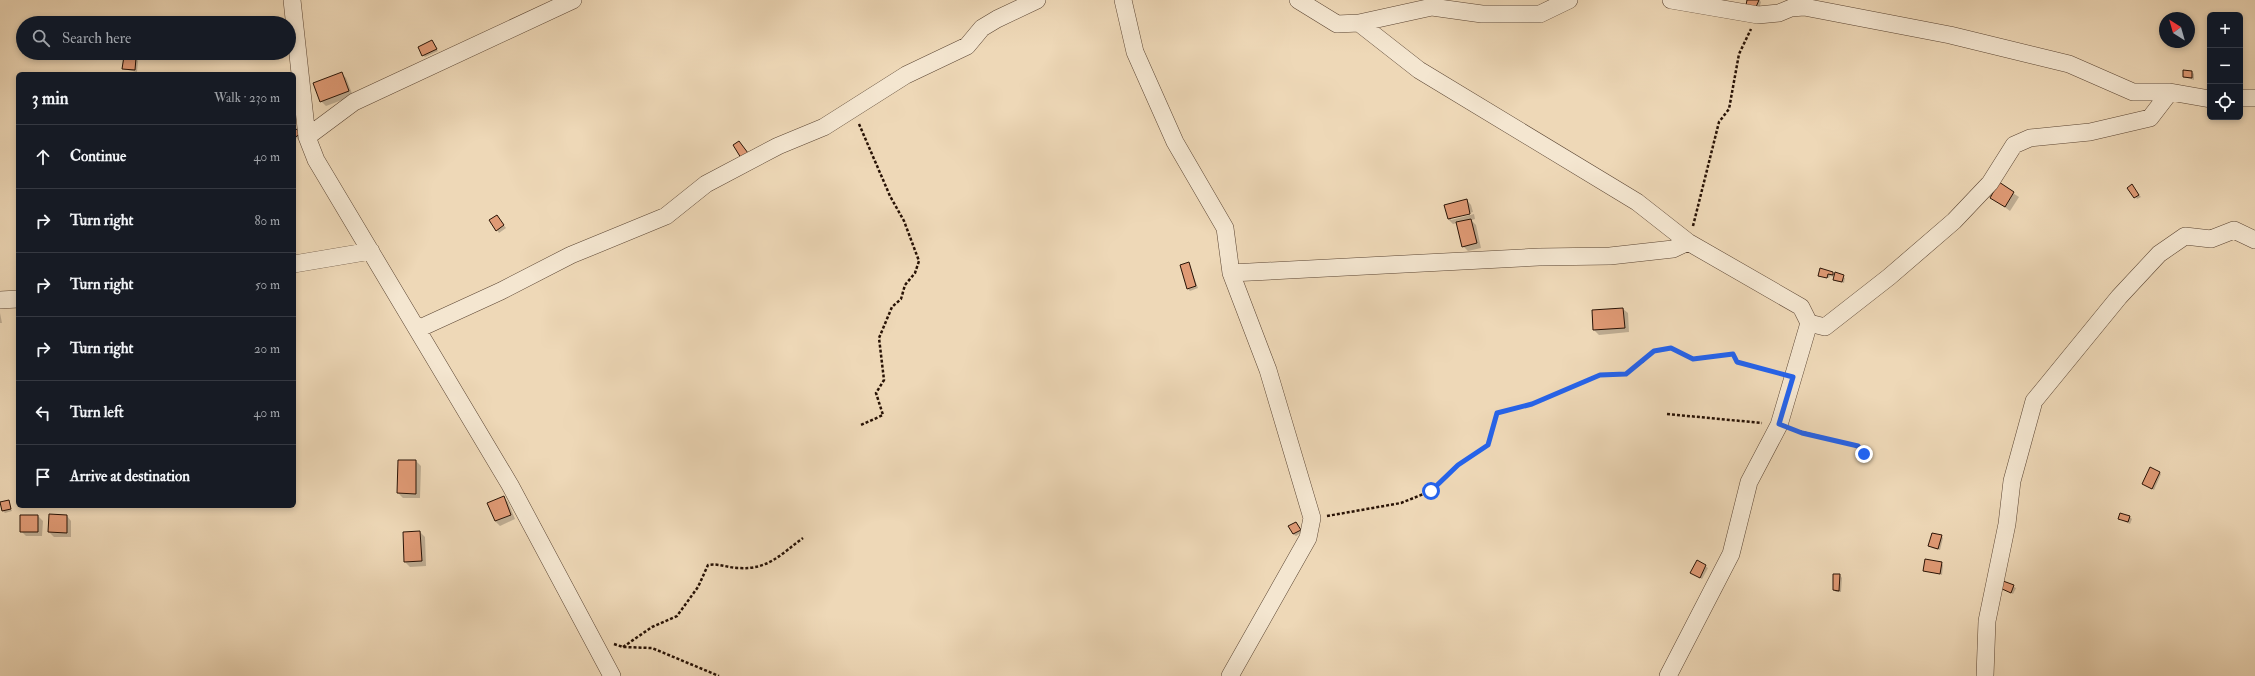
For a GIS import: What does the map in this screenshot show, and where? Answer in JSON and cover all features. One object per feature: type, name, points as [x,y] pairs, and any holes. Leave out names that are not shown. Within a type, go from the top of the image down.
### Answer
[{"type":"street","points":[[292,0],[294,16]]},
{"type":"street","points":[[307,137],[354,102],[573,0]]},
{"type":"street","points":[[418,329],[501,291],[571,255],[666,216],[706,184],[778,146],[824,127],[906,75],[967,46],[982,28],[997,19],[1037,0]]},
{"type":"street","points":[[1123,0],[1135,52],[1175,142],[1225,228],[1231,273],[1268,370],[1312,518],[1308,538],[1230,676]]},
{"type":"street","points":[[1298,0],[1337,24],[1359,23],[1432,7],[1482,14],[1540,14],[1569,0]]},
{"type":"street","points":[[1671,0],[1758,15],[1778,6],[1804,8],[1950,35],[2069,64],[2133,92],[2170,92],[2207,99]]},
{"type":"street","points":[[1359,23],[1419,70],[1637,202],[1688,242],[1801,307],[1809,323],[1779,424],[1749,482],[1730,554],[1668,676]]},
{"type":"street","points":[[296,37],[307,137],[316,160],[510,485],[612,676]]},
{"type":"street","points":[[1809,323],[1825,327],[1836,320],[1942,231],[1990,184],[2014,145],[2030,138],[2090,132],[2150,118],[2170,92]]},
{"type":"street","points":[[2243,98],[2255,98]]},
{"type":"street","points":[[1985,676],[1987,621],[2007,524],[2012,482],[2034,402],[2119,297],[2159,254],[2185,236],[2211,239],[2234,230],[2255,240]]},
{"type":"street","points":[[1231,273],[1295,268],[1539,257],[1610,256],[1673,249],[1688,242]]},
{"type":"street","points":[[296,264],[370,251]]},
{"type":"street","points":[[0,300],[16,299]]},
{"type":"path","points":[[1688,242],[1700,203],[1720,122],[1729,109],[1738,54],[1758,15]]},
{"type":"path","points":[[848,112],[860,126],[866,144],[904,221],[919,261],[915,272],[904,285],[901,299],[892,307],[879,338],[884,380],[876,393],[883,415],[860,425]]},
{"type":"path","points":[[1312,518],[1401,503],[1431,491],[1458,465],[1488,445],[1497,413],[1532,404],[1600,375],[1626,374],[1654,351],[1671,348],[1693,359],[1733,354],[1737,362],[1793,377]]},
{"type":"path","points":[[1667,414],[1779,424],[1802,433],[1858,446],[1864,454]]},
{"type":"path","points":[[623,647],[652,627],[677,616],[698,588],[708,565],[716,564],[740,568],[766,566],[802,538]]},
{"type":"path","points":[[590,636],[623,647],[652,648],[719,676]]},
{"type":"building","points":[[1747,0],[1759,0],[1756,7],[1746,5]]},
{"type":"building","points":[[432,40],[437,49],[422,56],[418,47]]},
{"type":"building","points":[[123,60],[136,60],[135,70],[122,69]]},
{"type":"building","points":[[2183,70],[2192,71],[2192,78],[2183,77]]},
{"type":"building","points":[[342,72],[349,91],[320,102],[313,83]]},
{"type":"building","points":[[296,130],[300,134],[296,137]]},
{"type":"building","points":[[739,141],[748,153],[741,158],[733,145]]},
{"type":"building","points":[[1999,182],[2014,192],[2005,207],[1990,198]]},
{"type":"building","points":[[2132,184],[2139,195],[2134,198],[2127,188]]},
{"type":"building","points":[[1467,199],[1470,214],[1448,219],[1444,205]]},
{"type":"building","points":[[497,215],[504,225],[496,231],[489,220]]},
{"type":"building","points":[[1471,219],[1477,243],[1462,247],[1456,222]]},
{"type":"building","points":[[1189,262],[1196,286],[1187,289],[1180,265]]},
{"type":"building","points":[[1820,268],[1833,272],[1833,275],[1828,274],[1827,278],[1818,276]]},
{"type":"building","points":[[1835,272],[1844,275],[1842,282],[1833,280]]},
{"type":"building","points":[[1623,308],[1625,328],[1593,330],[1592,310]]},
{"type":"building","points":[[398,460],[416,460],[416,494],[397,493]]},
{"type":"building","points":[[2150,467],[2160,472],[2152,489],[2142,484]]},
{"type":"building","points":[[504,496],[511,515],[495,521],[487,503]]},
{"type":"building","points":[[9,500],[11,509],[2,511],[0,502]]},
{"type":"building","points":[[2120,513],[2130,516],[2128,522],[2118,519]]},
{"type":"building","points":[[49,514],[67,515],[67,533],[48,532]]},
{"type":"building","points":[[20,515],[38,515],[38,532],[20,532]]},
{"type":"building","points":[[1296,522],[1301,530],[1293,534],[1288,526]]},
{"type":"building","points":[[420,531],[422,561],[404,562],[403,532]]},
{"type":"building","points":[[1932,533],[1942,535],[1938,549],[1928,546]]},
{"type":"building","points":[[1925,559],[1942,562],[1940,574],[1923,571]]},
{"type":"building","points":[[1697,560],[1706,565],[1700,578],[1690,573]]},
{"type":"building","points":[[1833,574],[1840,574],[1839,591],[1833,590]]},
{"type":"building","points":[[2003,581],[2014,585],[2011,593],[2000,588]]},
{"type":"route","points":[[1431,491],[1458,465],[1488,445],[1497,413],[1532,404],[1600,375],[1626,374],[1654,351],[1671,348],[1693,359],[1733,354],[1737,362],[1767,372],[1793,377],[1779,424],[1802,433],[1843,441],[1858,446],[1864,454]]}]
